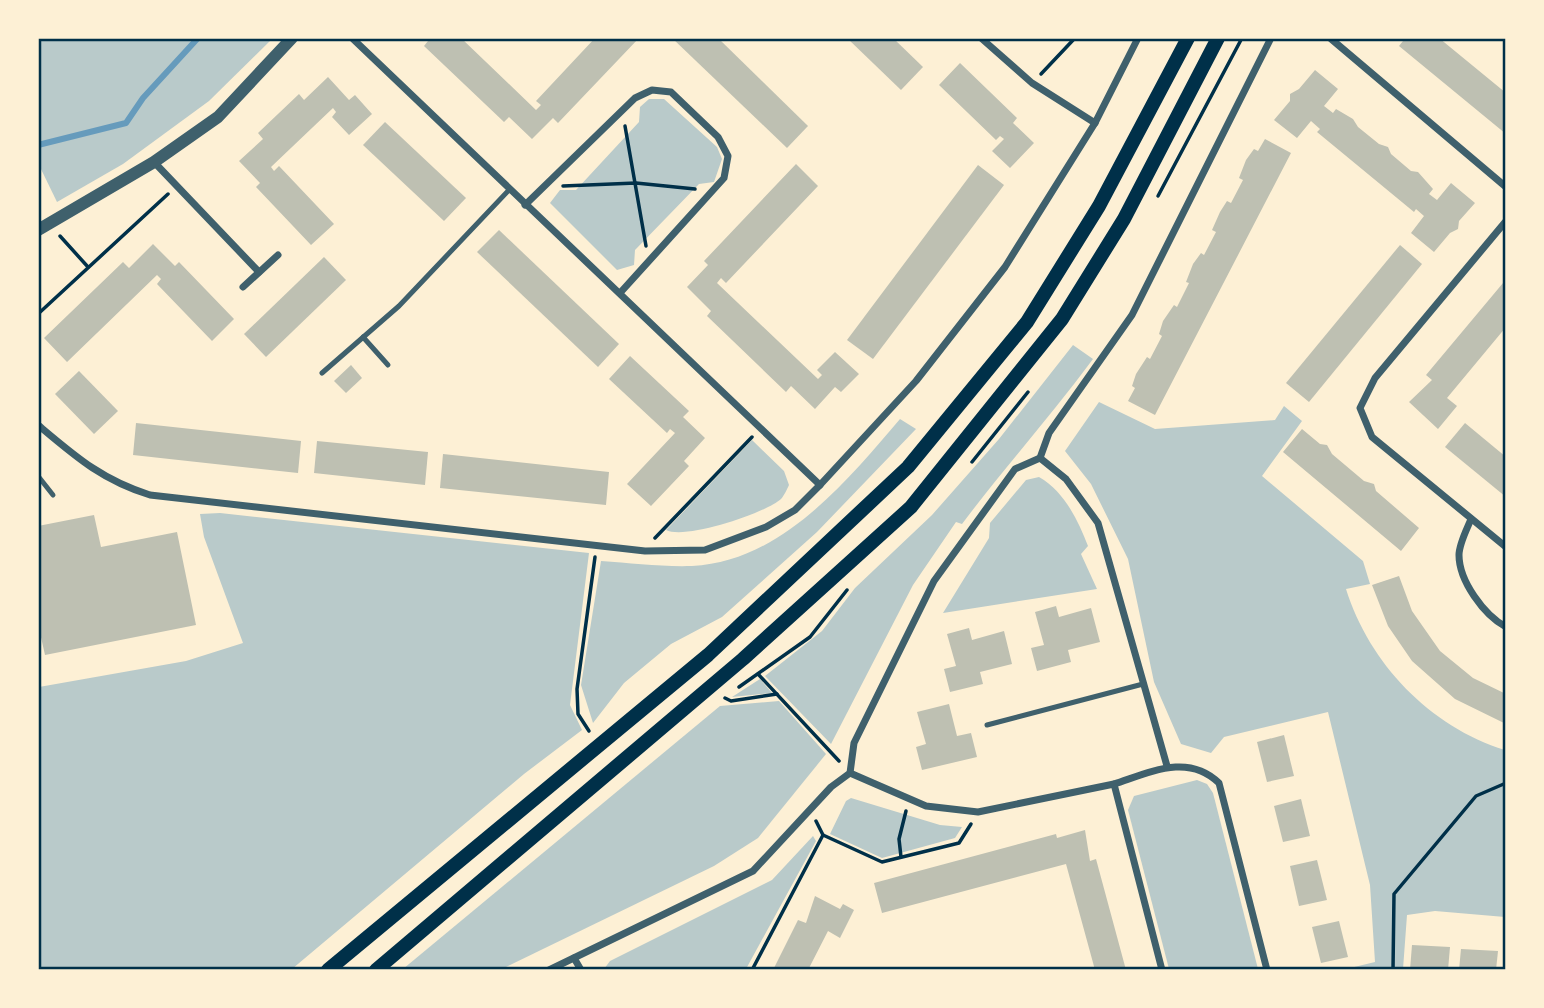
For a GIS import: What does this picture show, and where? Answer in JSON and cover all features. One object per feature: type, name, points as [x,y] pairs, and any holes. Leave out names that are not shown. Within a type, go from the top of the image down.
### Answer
[{"type":"main road","points":[[328,970],[708,655],[799,573],[908,467],[960,408],[1027,323],[1100,206],[1188,38]]},
{"type":"main road","points":[[376,970],[743,659],[911,507],[1062,320],[1124,219],[1219,38]]},
{"type":"street","points":[[44,227],[154,162],[218,117],[292,38]]},
{"type":"street","points":[[352,38],[820,485]]},
{"type":"street","points":[[981,38],[1032,83],[1095,123]]},
{"type":"street","points":[[38,425],[91,470],[121,486],[150,495],[651,551],[705,550],[766,527],[795,510],[916,381],[1005,267],[1095,123],[1138,38]]},
{"type":"street","points":[[549,970],[753,870],[810,810],[850,773],[854,743],[934,581],[1015,469],[1040,458],[1049,433],[1132,315],[1271,38]]},
{"type":"street","points":[[1330,38],[1506,187]]},
{"type":"street","points":[[525,205],[635,98],[652,90],[670,92],[718,136],[729,156],[724,178],[620,293]]},
{"type":"street","points":[[154,162],[259,272]]},
{"type":"street","points":[[1506,221],[1375,378],[1360,408],[1372,437],[1506,547]]},
{"type":"street","points":[[243,287],[278,255]]},
{"type":"street","points":[[1040,458],[1066,479],[1098,523],[1167,766]]},
{"type":"street","points":[[1471,519],[1459,554],[1465,582],[1495,622],[1506,627]]},
{"type":"street","points":[[850,773],[926,806],[978,812],[1114,784],[1167,766],[1204,769],[1219,783],[1267,970]]},
{"type":"street","points":[[1114,784],[1163,970]]},
{"type":"street","points":[[574,958],[580,970]]},
{"type":"lane","points":[[323,373],[399,306],[509,190]]},
{"type":"lane","points":[[363,337],[388,365]]},
{"type":"lane","points":[[38,476],[53,495]]},
{"type":"lane","points":[[987,725],[1143,684]]},
{"type":"path","points":[[1032,83],[1075,38]]},
{"type":"path","points":[[622,110],[648,261]]},
{"type":"path","points":[[544,187],[636,183],[713,190]]},
{"type":"path","points":[[38,314],[176,185]]},
{"type":"path","points":[[44,227],[88,267]]},
{"type":"path","points":[[651,551],[654,539],[761,428]]},
{"type":"path","points":[[598,545],[577,689],[578,714],[598,745]]},
{"type":"path","points":[[743,659],[850,773]]},
{"type":"path","points":[[722,697],[731,701],[777,694]]},
{"type":"path","points":[[1393,970],[1394,894],[1476,796],[1506,783]]},
{"type":"path","points":[[901,857],[899,839],[909,799]]},
{"type":"path","points":[[810,810],[823,835],[882,862],[959,843],[978,812]]},
{"type":"path","points":[[752,970],[823,835]]},
{"type":"shaded area","points":[[38,39],[272,39],[209,101],[123,164],[57,202],[39,165]]},
{"type":"shaded area","points":[[649,99],[664,99],[717,147],[722,159],[714,182],[699,184],[635,250],[634,265],[617,270],[550,203],[560,190],[576,190],[639,122],[640,107]]},
{"type":"shaded area","points":[[1073,345],[1093,359],[962,524],[956,522],[913,585],[831,744],[765,676],[822,631],[855,588],[932,515],[999,439]]},
{"type":"shaded area","points":[[1099,402],[1155,429],[1275,420],[1284,406],[1302,421],[1262,476],[1363,561],[1370,584],[1346,589],[1370,642],[1406,689],[1452,726],[1505,750],[1505,917],[1435,911],[1407,915],[1403,969],[1346,969],[1375,962],[1370,885],[1328,712],[1224,737],[1211,753],[1181,744],[1154,682],[1128,559],[1091,484],[1065,451]]},
{"type":"shaded area","points":[[900,419],[916,429],[817,532],[722,617],[671,644],[624,683],[593,723],[581,685],[601,561],[692,566],[724,561],[755,550],[810,514],[858,468]]},
{"type":"shaded area","points":[[752,440],[784,471],[789,485],[781,499],[759,512],[706,529],[676,532],[666,530]]},
{"type":"shaded area","points":[[1039,477],[1056,490],[1075,516],[1088,546],[1081,554],[1097,589],[943,613],[989,538],[990,523],[1026,480]]},
{"type":"shaded area","points":[[220,513],[589,553],[570,705],[582,730],[524,774],[292,969],[39,969],[39,687],[186,661],[243,643],[204,537],[200,514]]},
{"type":"shaded area","points":[[760,679],[772,693],[732,697]]},
{"type":"shaded area","points":[[779,701],[826,754],[758,838],[714,866],[502,969],[403,969],[720,706]]},
{"type":"shaded area","points":[[1197,780],[1207,784],[1213,793],[1258,969],[1169,969],[1128,810],[1134,796]]},
{"type":"shaded area","points":[[851,798],[940,825],[962,827],[955,838],[882,858],[830,834],[846,801]]},
{"type":"shaded area","points":[[813,836],[816,841],[746,969],[604,969],[610,961],[772,880]]},
{"type":"building","points":[[426,38],[461,38],[536,110],[541,105],[536,101],[595,38],[639,38],[558,123],[553,118],[532,139],[509,117],[504,122],[424,46],[428,41]]},
{"type":"building","points":[[672,38],[718,38],[808,126],[787,148]]},
{"type":"building","points":[[847,38],[893,38],[923,67],[901,90]]},
{"type":"building","points":[[1400,38],[1439,38],[1506,93],[1506,134],[1399,46],[1403,41]]},
{"type":"building","points":[[960,63],[1017,118],[1013,123],[1034,143],[1010,168],[992,151],[1004,139],[1000,136],[996,140],[939,85]]},
{"type":"building","points":[[1315,70],[1338,89],[1324,106],[1333,113],[1336,109],[1353,119],[1358,127],[1379,144],[1388,147],[1391,154],[1411,171],[1418,172],[1433,189],[1429,194],[1437,200],[1451,183],[1475,203],[1459,221],[1458,229],[1450,233],[1434,252],[1411,233],[1424,216],[1416,209],[1414,212],[1317,132],[1320,129],[1311,121],[1297,138],[1274,120],[1290,101],[1290,94],[1299,89]]},
{"type":"building","points":[[328,77],[349,100],[355,95],[372,114],[349,135],[332,117],[336,112],[333,108],[271,167],[274,171],[279,166],[334,224],[311,245],[256,187],[260,183],[239,161],[263,139],[258,133],[299,94],[304,100]]},
{"type":"building","points":[[385,122],[466,198],[444,221],[363,145]]},
{"type":"building","points":[[1265,139],[1291,153],[1155,415],[1128,401],[1135,388],[1132,386],[1136,374],[1147,357],[1150,359],[1162,336],[1159,334],[1163,321],[1174,305],[1177,307],[1189,283],[1186,282],[1193,264],[1201,253],[1204,255],[1216,232],[1212,230],[1220,212],[1227,201],[1231,203],[1243,180],[1239,178],[1246,160],[1254,149],[1258,151]]},
{"type":"building","points":[[796,164],[818,186],[726,283],[721,278],[717,283],[818,379],[822,375],[817,370],[835,352],[859,374],[841,392],[835,387],[815,409],[791,386],[786,392],[707,316],[711,311],[687,287],[708,265],[704,261]]},
{"type":"building","points":[[978,165],[1004,185],[873,359],[847,340]]},
{"type":"building","points":[[499,230],[619,344],[598,367],[477,252]]},
{"type":"building","points":[[153,244],[175,266],[179,262],[234,319],[212,341],[157,284],[161,279],[157,275],[67,362],[44,338],[123,262],[129,268]]},
{"type":"building","points":[[1400,245],[1422,264],[1309,402],[1286,383]]},
{"type":"building","points":[[324,257],[346,280],[266,357],[244,334]]},
{"type":"building","points":[[1503,283],[1506,285],[1506,327],[1447,398],[1457,406],[1438,429],[1409,402],[1432,380],[1426,375]]},
{"type":"building","points":[[630,356],[689,411],[683,417],[705,438],[684,461],[689,466],[651,506],[627,484],[675,433],[670,429],[667,433],[609,379]]},
{"type":"building","points":[[351,365],[362,378],[346,393],[334,381]]},
{"type":"building","points":[[79,371],[118,411],[94,434],[55,394]]},
{"type":"building","points":[[136,423],[301,441],[298,473],[133,455]]},
{"type":"building","points":[[1465,423],[1506,457],[1506,497],[1445,447]]},
{"type":"building","points":[[1302,429],[1320,444],[1327,445],[1332,454],[1364,481],[1374,484],[1376,491],[1419,528],[1401,551],[1283,452]]},
{"type":"building","points":[[317,441],[428,452],[425,485],[314,473]]},
{"type":"building","points":[[443,454],[609,472],[606,505],[440,488]]},
{"type":"building","points":[[94,515],[101,547],[177,532],[196,625],[45,655],[38,624],[38,526]]},
{"type":"building","points":[[1399,576],[1412,611],[1440,651],[1473,678],[1506,694],[1506,724],[1455,699],[1412,661],[1388,626],[1372,585]]},
{"type":"building","points":[[1056,606],[1059,617],[1091,608],[1100,642],[1068,650],[1071,662],[1037,671],[1031,648],[1044,645],[1035,612]]},
{"type":"building","points":[[969,628],[972,640],[1004,631],[1012,664],[980,672],[983,684],[950,692],[944,669],[956,666],[947,634]]},
{"type":"building","points":[[949,704],[957,736],[971,733],[977,757],[922,770],[916,747],[926,744],[917,712]]},
{"type":"building","points":[[1284,735],[1294,776],[1267,782],[1257,742]]},
{"type":"building","points":[[1301,799],[1310,836],[1283,842],[1274,806]]},
{"type":"building","points":[[1085,830],[1090,861],[1096,859],[1126,970],[1095,970],[1066,864],[882,913],[874,883],[1056,834],[1057,838]]},
{"type":"building","points":[[1317,860],[1327,900],[1299,906],[1290,866]]},
{"type":"building","points":[[815,896],[840,909],[843,904],[854,910],[840,938],[828,931],[808,970],[773,970],[798,920],[806,923]]},
{"type":"building","points":[[1339,921],[1348,957],[1321,963],[1312,927]]},
{"type":"building","points":[[1412,945],[1450,947],[1448,970],[1410,970]]},
{"type":"building","points":[[1461,949],[1498,951],[1496,970],[1459,970]]},
{"type":"waterway","points":[[38,145],[126,123],[143,98],[198,38]]}]
